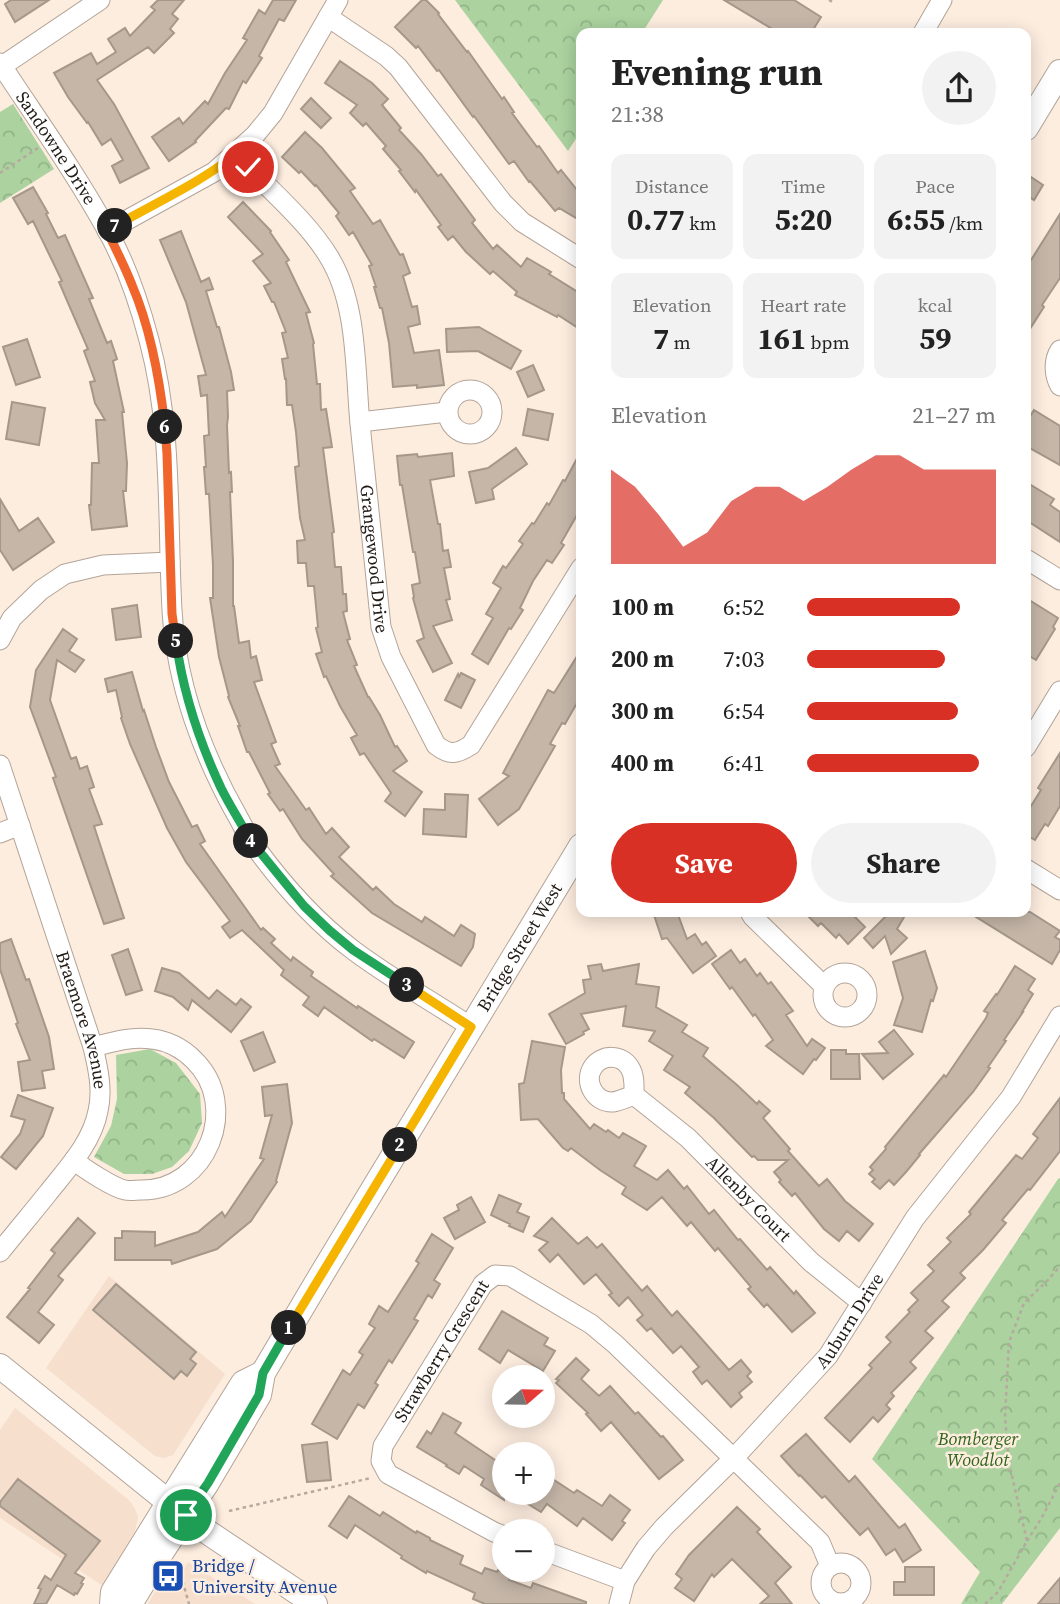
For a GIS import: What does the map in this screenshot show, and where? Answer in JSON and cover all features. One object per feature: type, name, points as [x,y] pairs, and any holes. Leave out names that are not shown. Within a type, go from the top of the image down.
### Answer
[{"type":"main road","points":[[1031,120],[1060,72]]},
{"type":"main road","name":"Bridge Street West","points":[[112,1604],[113,1592],[177,1508],[208,1483],[259,1395],[263,1373],[576,854]]},
{"type":"main road","points":[[0,1366],[197,1525],[306,1602]]},
{"type":"main road","name":"Bridge Street West","points":[[130,1604],[177,1508]]},
{"type":"street","points":[[1,65],[100,0]]},
{"type":"street","points":[[107,231],[214,172],[256,135],[273,113],[338,0]]},
{"type":"street","points":[[930,0],[942,0]]},
{"type":"street","points":[[926,28],[942,0]]},
{"type":"street","points":[[328,17],[398,67],[503,203],[522,222],[576,257]]},
{"type":"street","name":"Sandowne Drive","points":[[1,65],[107,231],[133,287],[150,342],[162,402],[167,454],[172,614],[181,674],[192,715],[221,788],[254,847],[304,906],[345,944],[471,1027]]},
{"type":"street","name":"Grangewood Drive","points":[[236,154],[307,228],[330,258],[344,291],[353,335],[385,642],[436,745],[445,752],[459,752],[471,745],[576,576]]},
{"type":"street","points":[[1060,350],[1056,356],[1055,371],[1060,386]]},
{"type":"street","points":[[360,422],[447,412]]},
{"type":"street","points":[[0,640],[6,613],[65,574],[103,565],[170,562]]},
{"type":"street","points":[[1031,562],[1060,580]]},
{"type":"street","points":[[1031,739],[1060,691]]},
{"type":"street","name":"Braemore Avenue","points":[[0,765],[93,1047],[99,1074],[98,1110],[93,1127],[74,1160],[0,1252]]},
{"type":"street","points":[[0,833],[20,825]]},
{"type":"street","points":[[1031,872],[1060,890]]},
{"type":"street","points":[[753,917],[824,986]]},
{"type":"street","name":"Auburn Drive","points":[[619,1604],[625,1581],[646,1548],[828,1356],[915,1219],[1011,1097],[1060,1016]]},
{"type":"street","points":[[74,1160],[124,1190],[151,1191],[166,1187],[187,1174],[209,1149],[215,1129],[216,1110],[212,1090],[205,1073],[183,1050],[172,1044],[134,1038],[93,1047]]},
{"type":"street","name":"Allenby Court","points":[[634,1095],[688,1138],[811,1262],[862,1303]]},
{"type":"street","name":"Strawberry Crescent","points":[[388,1474],[381,1461],[383,1446],[483,1284],[495,1275],[510,1276],[591,1324],[734,1458]]},
{"type":"street","points":[[734,1458],[820,1542],[830,1566]]},
{"type":"street","points":[[388,1474],[492,1531]]},
{"type":"street","points":[[555,1555],[625,1581]]},
{"type":"path","points":[[829,0],[834,3]]},
{"type":"path","points":[[0,173],[51,140]]},
{"type":"path","points":[[1027,1541],[1009,1463],[1005,1417],[1006,1367],[1009,1342],[1024,1303],[1060,1266]]},
{"type":"path","points":[[229,1511],[388,1474]]},
{"type":"path","points":[[985,1604],[998,1592],[1060,1483]]},
{"type":"path","points":[[177,1561],[189,1604]]},
{"type":"shaded area","points":[[109,1276],[225,1374],[173,1455],[164,1458],[155,1456],[46,1368]]},
{"type":"shaded area","points":[[15,1408],[130,1501],[135,1509],[138,1517],[135,1531],[103,1586],[0,1518],[0,1430]]},
{"type":"shaded area","points":[[188,1562],[255,1604],[148,1604],[160,1583],[165,1586],[173,1574],[183,1570]]},
{"type":"green space","points":[[455,0],[663,0],[645,28],[576,28],[576,139],[568,151]]},
{"type":"green space","points":[[13,104],[54,169],[0,203],[0,112]]},
{"type":"green space","points":[[150,1049],[176,1063],[200,1094],[202,1123],[189,1151],[172,1167],[152,1174],[124,1174],[94,1157],[111,1126],[117,1099],[116,1055]]},
{"type":"green space","name":"Bomberger Woodlot","points":[[1060,1178],[1060,1528],[1002,1604],[961,1604],[980,1572],[872,1459]]},
{"type":"building","points":[[11,0],[49,0],[15,22],[5,4]]},
{"type":"building","points":[[158,0],[184,0],[172,14],[178,19],[170,29],[174,33],[154,53],[148,47],[97,80],[114,104],[149,168],[120,183],[112,166],[123,160],[111,139],[102,145],[54,73],[91,53],[97,64],[116,52],[108,39],[125,28],[130,36],[155,10],[151,7]]},
{"type":"building","points":[[273,0],[296,0],[284,21],[279,19],[259,56],[262,58],[246,83],[243,81],[229,109],[226,108],[196,142],[169,161],[152,137],[179,118],[183,124],[205,101],[208,104],[247,40],[243,38],[259,10],[265,14]]},
{"type":"building","points":[[422,0],[426,0],[439,13],[502,99],[504,97],[514,112],[512,113],[537,147],[539,146],[558,173],[561,170],[576,189],[576,218],[559,208],[555,211],[514,161],[509,164],[439,70],[437,71],[418,46],[416,48],[395,27]]},
{"type":"building","points":[[724,0],[794,0],[821,17],[814,28],[771,28]]},
{"type":"building","points":[[340,61],[372,83],[388,99],[382,105],[401,128],[399,130],[438,176],[441,174],[475,220],[472,223],[493,249],[497,245],[521,267],[527,258],[576,291],[576,327],[558,315],[557,317],[515,295],[517,292],[493,271],[490,274],[453,236],[448,240],[438,227],[441,225],[416,190],[415,192],[383,149],[386,146],[366,123],[363,126],[350,113],[357,105],[325,83]]},
{"type":"building","points":[[311,98],[331,118],[321,128],[301,109]]},
{"type":"building","points":[[305,132],[355,188],[350,191],[373,224],[380,220],[400,255],[403,254],[410,273],[403,276],[412,307],[417,306],[420,324],[408,327],[414,353],[439,350],[444,385],[393,387],[389,343],[369,266],[372,265],[353,232],[349,235],[336,216],[339,213],[316,185],[282,157]]},
{"type":"building","points":[[1031,177],[1043,185],[1034,200],[1031,198]]},
{"type":"building","points":[[33,187],[58,238],[65,235],[93,298],[89,299],[107,343],[111,341],[117,359],[113,361],[124,412],[127,463],[126,491],[123,491],[127,526],[92,530],[89,505],[92,463],[99,463],[96,420],[105,420],[95,403],[90,382],[95,381],[84,351],[88,349],[59,282],[62,281],[33,221],[28,224],[13,198]]},
{"type":"building","points":[[243,202],[271,231],[289,260],[286,262],[310,312],[306,313],[314,343],[321,410],[326,409],[332,447],[323,448],[334,532],[335,567],[341,567],[343,594],[346,594],[347,611],[343,612],[350,639],[347,640],[357,665],[354,666],[368,697],[395,747],[397,746],[407,761],[393,771],[422,792],[405,816],[385,801],[391,793],[364,753],[360,755],[351,738],[357,735],[326,676],[324,677],[316,654],[322,652],[316,628],[314,586],[308,586],[306,563],[298,563],[297,541],[305,540],[295,467],[299,466],[296,432],[292,405],[287,405],[282,359],[288,358],[282,333],[286,332],[274,302],[264,286],[271,283],[253,261],[263,254],[228,217]]},
{"type":"building","points":[[1060,214],[1060,278],[1031,327],[1031,260]]},
{"type":"building","points":[[181,231],[201,282],[209,278],[213,289],[206,291],[231,372],[234,390],[227,391],[227,425],[232,492],[233,606],[239,643],[249,641],[251,658],[256,656],[262,680],[254,682],[276,742],[271,744],[280,764],[275,766],[326,834],[332,828],[349,847],[339,857],[373,890],[376,887],[394,904],[422,922],[425,917],[454,936],[461,925],[475,934],[473,947],[461,966],[372,913],[331,876],[334,874],[302,839],[283,809],[280,811],[268,794],[270,793],[247,752],[228,697],[210,598],[213,598],[213,565],[209,494],[206,494],[204,467],[204,436],[209,435],[207,395],[201,396],[198,376],[206,375],[186,302],[160,240]]},
{"type":"building","points":[[479,327],[521,351],[511,369],[478,351],[447,352],[446,329]]},
{"type":"building","points":[[27,339],[40,377],[16,385],[3,347]]},
{"type":"building","points":[[533,365],[544,390],[528,397],[517,372]]},
{"type":"building","points":[[12,402],[45,408],[39,445],[6,439]]},
{"type":"building","points":[[528,409],[553,414],[548,440],[523,435]]},
{"type":"building","points":[[1034,410],[1060,426],[1060,465],[1031,449],[1031,415]]},
{"type":"building","points":[[516,448],[527,464],[492,489],[494,499],[476,503],[469,472],[488,468]]},
{"type":"building","points":[[452,453],[454,476],[430,480],[443,551],[448,550],[451,567],[444,568],[450,599],[446,600],[452,620],[433,626],[452,663],[433,672],[417,641],[424,638],[412,585],[420,583],[400,485],[397,456],[417,454],[418,457]]},
{"type":"building","points":[[576,460],[576,517],[561,543],[564,545],[552,563],[547,560],[533,581],[520,608],[523,610],[488,664],[472,654],[493,618],[486,614],[501,588],[493,583],[503,566],[506,568],[523,544],[519,541],[547,503],[549,505],[563,480],[565,481]]},
{"type":"building","points":[[1031,485],[1054,499],[1050,505],[1060,512],[1060,542],[1031,523]]},
{"type":"building","points":[[0,499],[19,531],[38,518],[54,542],[13,570],[0,550]]},
{"type":"building","points":[[1031,601],[1058,618],[1053,627],[1055,629],[1036,660],[1031,657]]},
{"type":"building","points":[[137,605],[141,637],[116,640],[112,609]]},
{"type":"building","points":[[63,629],[77,639],[69,651],[84,660],[75,672],[57,660],[50,700],[71,759],[76,757],[80,769],[87,766],[94,787],[89,789],[102,824],[94,826],[124,918],[104,924],[30,707],[36,670]]},
{"type":"building","points":[[576,658],[576,705],[550,744],[555,746],[519,809],[498,825],[479,799],[509,776],[503,773],[548,690],[554,693]]},
{"type":"building","points":[[132,672],[169,782],[192,827],[197,825],[205,841],[200,844],[261,930],[263,928],[275,939],[271,943],[291,961],[293,957],[313,972],[311,976],[357,1008],[358,1006],[414,1042],[404,1058],[374,1039],[372,1041],[324,1007],[318,1016],[303,1005],[309,997],[281,975],[284,970],[242,930],[230,938],[222,927],[230,921],[186,862],[167,828],[130,744],[121,718],[116,690],[108,692],[105,679]]},
{"type":"building","points":[[461,673],[475,680],[461,708],[445,700]]},
{"type":"building","points":[[1060,753],[1060,806],[1048,826],[1045,824],[1035,840],[1031,838],[1031,806],[1041,790],[1038,788]]},
{"type":"building","points":[[445,794],[468,795],[466,837],[423,834],[424,809],[445,810]]},
{"type":"building","points":[[1031,913],[1060,931],[1055,937],[1060,940],[1060,950],[1052,964],[976,917],[1031,917]]},
{"type":"building","points":[[655,917],[679,917],[687,939],[695,934],[702,945],[706,942],[716,956],[693,973],[667,938],[662,939]]},
{"type":"building","points":[[809,917],[855,917],[865,927],[848,944],[839,934],[836,938],[821,923],[818,926]]},
{"type":"building","points":[[885,917],[904,917],[897,929],[907,938],[891,954],[885,936],[873,948],[864,938]]},
{"type":"building","points":[[11,939],[26,980],[29,979],[49,1037],[54,1069],[42,1071],[45,1088],[22,1091],[18,1062],[30,1060],[0,969],[0,943]]},
{"type":"building","points":[[128,949],[142,990],[126,995],[112,955]]},
{"type":"building","points":[[731,950],[740,963],[745,959],[757,976],[760,973],[768,984],[771,982],[793,1011],[786,1015],[807,1046],[812,1039],[825,1048],[803,1074],[766,1046],[773,1040],[755,1014],[753,1016],[712,964]]},
{"type":"building","points":[[925,951],[937,988],[922,1032],[894,1025],[903,998],[893,962]]},
{"type":"building","points":[[601,964],[603,971],[639,964],[636,984],[659,987],[656,1007],[687,1025],[682,1032],[708,1048],[703,1056],[757,1104],[759,1101],[770,1111],[763,1118],[819,1186],[827,1179],[845,1201],[873,1224],[859,1241],[847,1231],[839,1241],[824,1229],[795,1193],[792,1196],[779,1182],[781,1180],[774,1172],[788,1160],[758,1160],[752,1157],[685,1093],[690,1087],[664,1070],[673,1056],[649,1041],[655,1031],[623,1026],[626,1006],[581,1014],[589,1029],[566,1044],[549,1014],[585,993],[583,980],[591,979],[588,966]]},
{"type":"building","points":[[1015,966],[1035,979],[1028,990],[1033,994],[988,1067],[990,1068],[906,1172],[894,1185],[889,1180],[880,1189],[872,1182],[875,1179],[869,1174],[873,1170],[870,1167],[944,1075],[946,1077],[986,1018],[988,1013],[984,1011]]},
{"type":"building","points":[[162,968],[179,973],[209,999],[217,990],[236,1005],[241,999],[251,1007],[231,1032],[192,1000],[188,1010],[173,997],[155,991]]},
{"type":"building","points":[[894,1030],[913,1054],[883,1079],[862,1054],[888,1053],[879,1042]]},
{"type":"building","points":[[263,1032],[275,1062],[254,1071],[241,1041]]},
{"type":"building","points":[[532,1041],[565,1047],[561,1070],[562,1093],[564,1099],[590,1129],[594,1124],[619,1138],[623,1133],[646,1146],[634,1166],[657,1180],[668,1170],[684,1189],[687,1186],[709,1214],[714,1210],[767,1270],[770,1267],[815,1313],[792,1332],[767,1304],[764,1307],[748,1289],[751,1287],[718,1248],[715,1251],[691,1222],[687,1226],[662,1197],[647,1210],[622,1194],[626,1187],[571,1148],[568,1151],[563,1148],[538,1119],[521,1120],[519,1084],[524,1083]]},
{"type":"building","points":[[831,1050],[846,1050],[846,1054],[859,1054],[860,1079],[831,1079]]},
{"type":"building","points":[[287,1084],[292,1123],[277,1182],[251,1221],[217,1249],[172,1264],[171,1260],[115,1260],[115,1238],[122,1238],[122,1231],[155,1232],[155,1246],[198,1232],[222,1212],[225,1217],[264,1159],[260,1158],[272,1115],[265,1116],[262,1087]]},
{"type":"building","points":[[18,1095],[53,1108],[43,1136],[16,1169],[1,1157],[20,1134],[25,1120],[11,1116]]},
{"type":"building","points":[[1060,1098],[1060,1151],[1030,1190],[1028,1189],[1002,1220],[1006,1223],[960,1273],[965,1278],[942,1301],[949,1307],[925,1331],[933,1338],[910,1362],[916,1368],[891,1393],[894,1396],[886,1405],[890,1409],[878,1422],[873,1417],[850,1442],[825,1418],[872,1368],[869,1365],[891,1342],[886,1337],[918,1300],[911,1293],[934,1271],[928,1265],[951,1242],[947,1238],[971,1214],[969,1212],[1016,1155],[1022,1159],[1038,1138],[1033,1134]]},
{"type":"building","points":[[499,1195],[521,1204],[517,1212],[529,1217],[523,1232],[491,1215]]},
{"type":"building","points":[[471,1197],[485,1222],[455,1239],[444,1218],[459,1210],[457,1205]]},
{"type":"building","points":[[78,1218],[95,1233],[58,1276],[63,1280],[38,1312],[54,1325],[39,1343],[7,1317],[55,1253],[51,1250]]},
{"type":"building","points":[[552,1218],[578,1244],[587,1237],[597,1248],[602,1244],[642,1291],[647,1286],[672,1316],[677,1311],[729,1370],[741,1360],[751,1372],[747,1376],[752,1382],[739,1393],[742,1397],[731,1407],[707,1380],[702,1384],[693,1372],[699,1367],[681,1346],[673,1353],[651,1328],[647,1331],[637,1320],[643,1315],[628,1297],[619,1306],[596,1274],[584,1284],[558,1254],[550,1262],[539,1250],[548,1242],[534,1236]]},
{"type":"building","points":[[432,1234],[453,1248],[434,1280],[440,1284],[432,1298],[428,1295],[414,1319],[418,1321],[392,1363],[389,1360],[364,1408],[358,1404],[337,1439],[312,1424],[343,1370],[350,1375],[363,1355],[359,1352],[375,1328],[369,1324],[379,1306],[388,1312],[419,1263],[416,1261]]},
{"type":"building","points":[[116,1284],[196,1352],[190,1359],[196,1364],[187,1376],[181,1371],[174,1379],[93,1310]]},
{"type":"building","points":[[502,1311],[548,1338],[544,1345],[555,1351],[547,1365],[533,1365],[508,1350],[500,1363],[479,1349]]},
{"type":"building","points":[[576,1358],[589,1370],[581,1379],[599,1396],[610,1386],[635,1414],[638,1412],[661,1437],[663,1436],[683,1460],[659,1479],[611,1422],[601,1431],[586,1414],[588,1413],[556,1383],[559,1380],[556,1379]]},
{"type":"building","points":[[443,1413],[461,1423],[455,1433],[492,1458],[492,1492],[481,1485],[484,1479],[464,1466],[459,1474],[417,1447],[427,1431],[431,1434]]},
{"type":"building","points":[[806,1434],[849,1482],[855,1476],[899,1528],[905,1524],[921,1550],[903,1562],[895,1549],[886,1555],[868,1528],[860,1535],[825,1496],[822,1498],[799,1476],[781,1456]]},
{"type":"building","points":[[327,1442],[331,1480],[307,1482],[302,1445]]},
{"type":"building","points":[[18,1479],[100,1541],[75,1573],[84,1578],[77,1594],[74,1595],[57,1585],[46,1604],[34,1604],[41,1589],[38,1588],[45,1576],[51,1580],[66,1555],[0,1506],[0,1502]]},
{"type":"building","points":[[555,1481],[574,1493],[577,1490],[602,1506],[610,1495],[630,1510],[622,1521],[625,1523],[612,1540],[583,1518],[577,1526],[548,1505],[555,1505]]},
{"type":"building","points":[[349,1496],[380,1516],[383,1512],[416,1533],[417,1531],[463,1556],[460,1564],[482,1574],[485,1568],[492,1570],[492,1582],[514,1582],[531,1588],[533,1583],[586,1604],[485,1604],[473,1599],[475,1593],[427,1571],[426,1573],[401,1558],[402,1556],[355,1525],[347,1538],[329,1526]]},
{"type":"building","points":[[530,1505],[546,1505],[541,1512]]},
{"type":"building","points":[[737,1507],[760,1529],[757,1532],[791,1567],[775,1583],[792,1604],[760,1604],[769,1596],[732,1559],[714,1577],[712,1574],[694,1601],[675,1588],[682,1579],[676,1574],[689,1555]]},
{"type":"building","points":[[905,1567],[934,1567],[934,1595],[894,1595],[894,1582],[905,1582]]},
{"type":"building","points":[[1060,1578],[1060,1604],[1038,1604]]},
{"type":"place","name":"Bridge / University Avenue","points":[[168,1576]]},
{"type":"route","points":[[186,1515],[208,1483],[259,1395],[263,1373],[471,1027],[353,950],[304,906],[254,847],[221,788],[192,715],[181,674],[172,614],[167,454],[162,402],[150,342],[133,287],[107,231],[214,172],[236,154],[248,167]]}]
